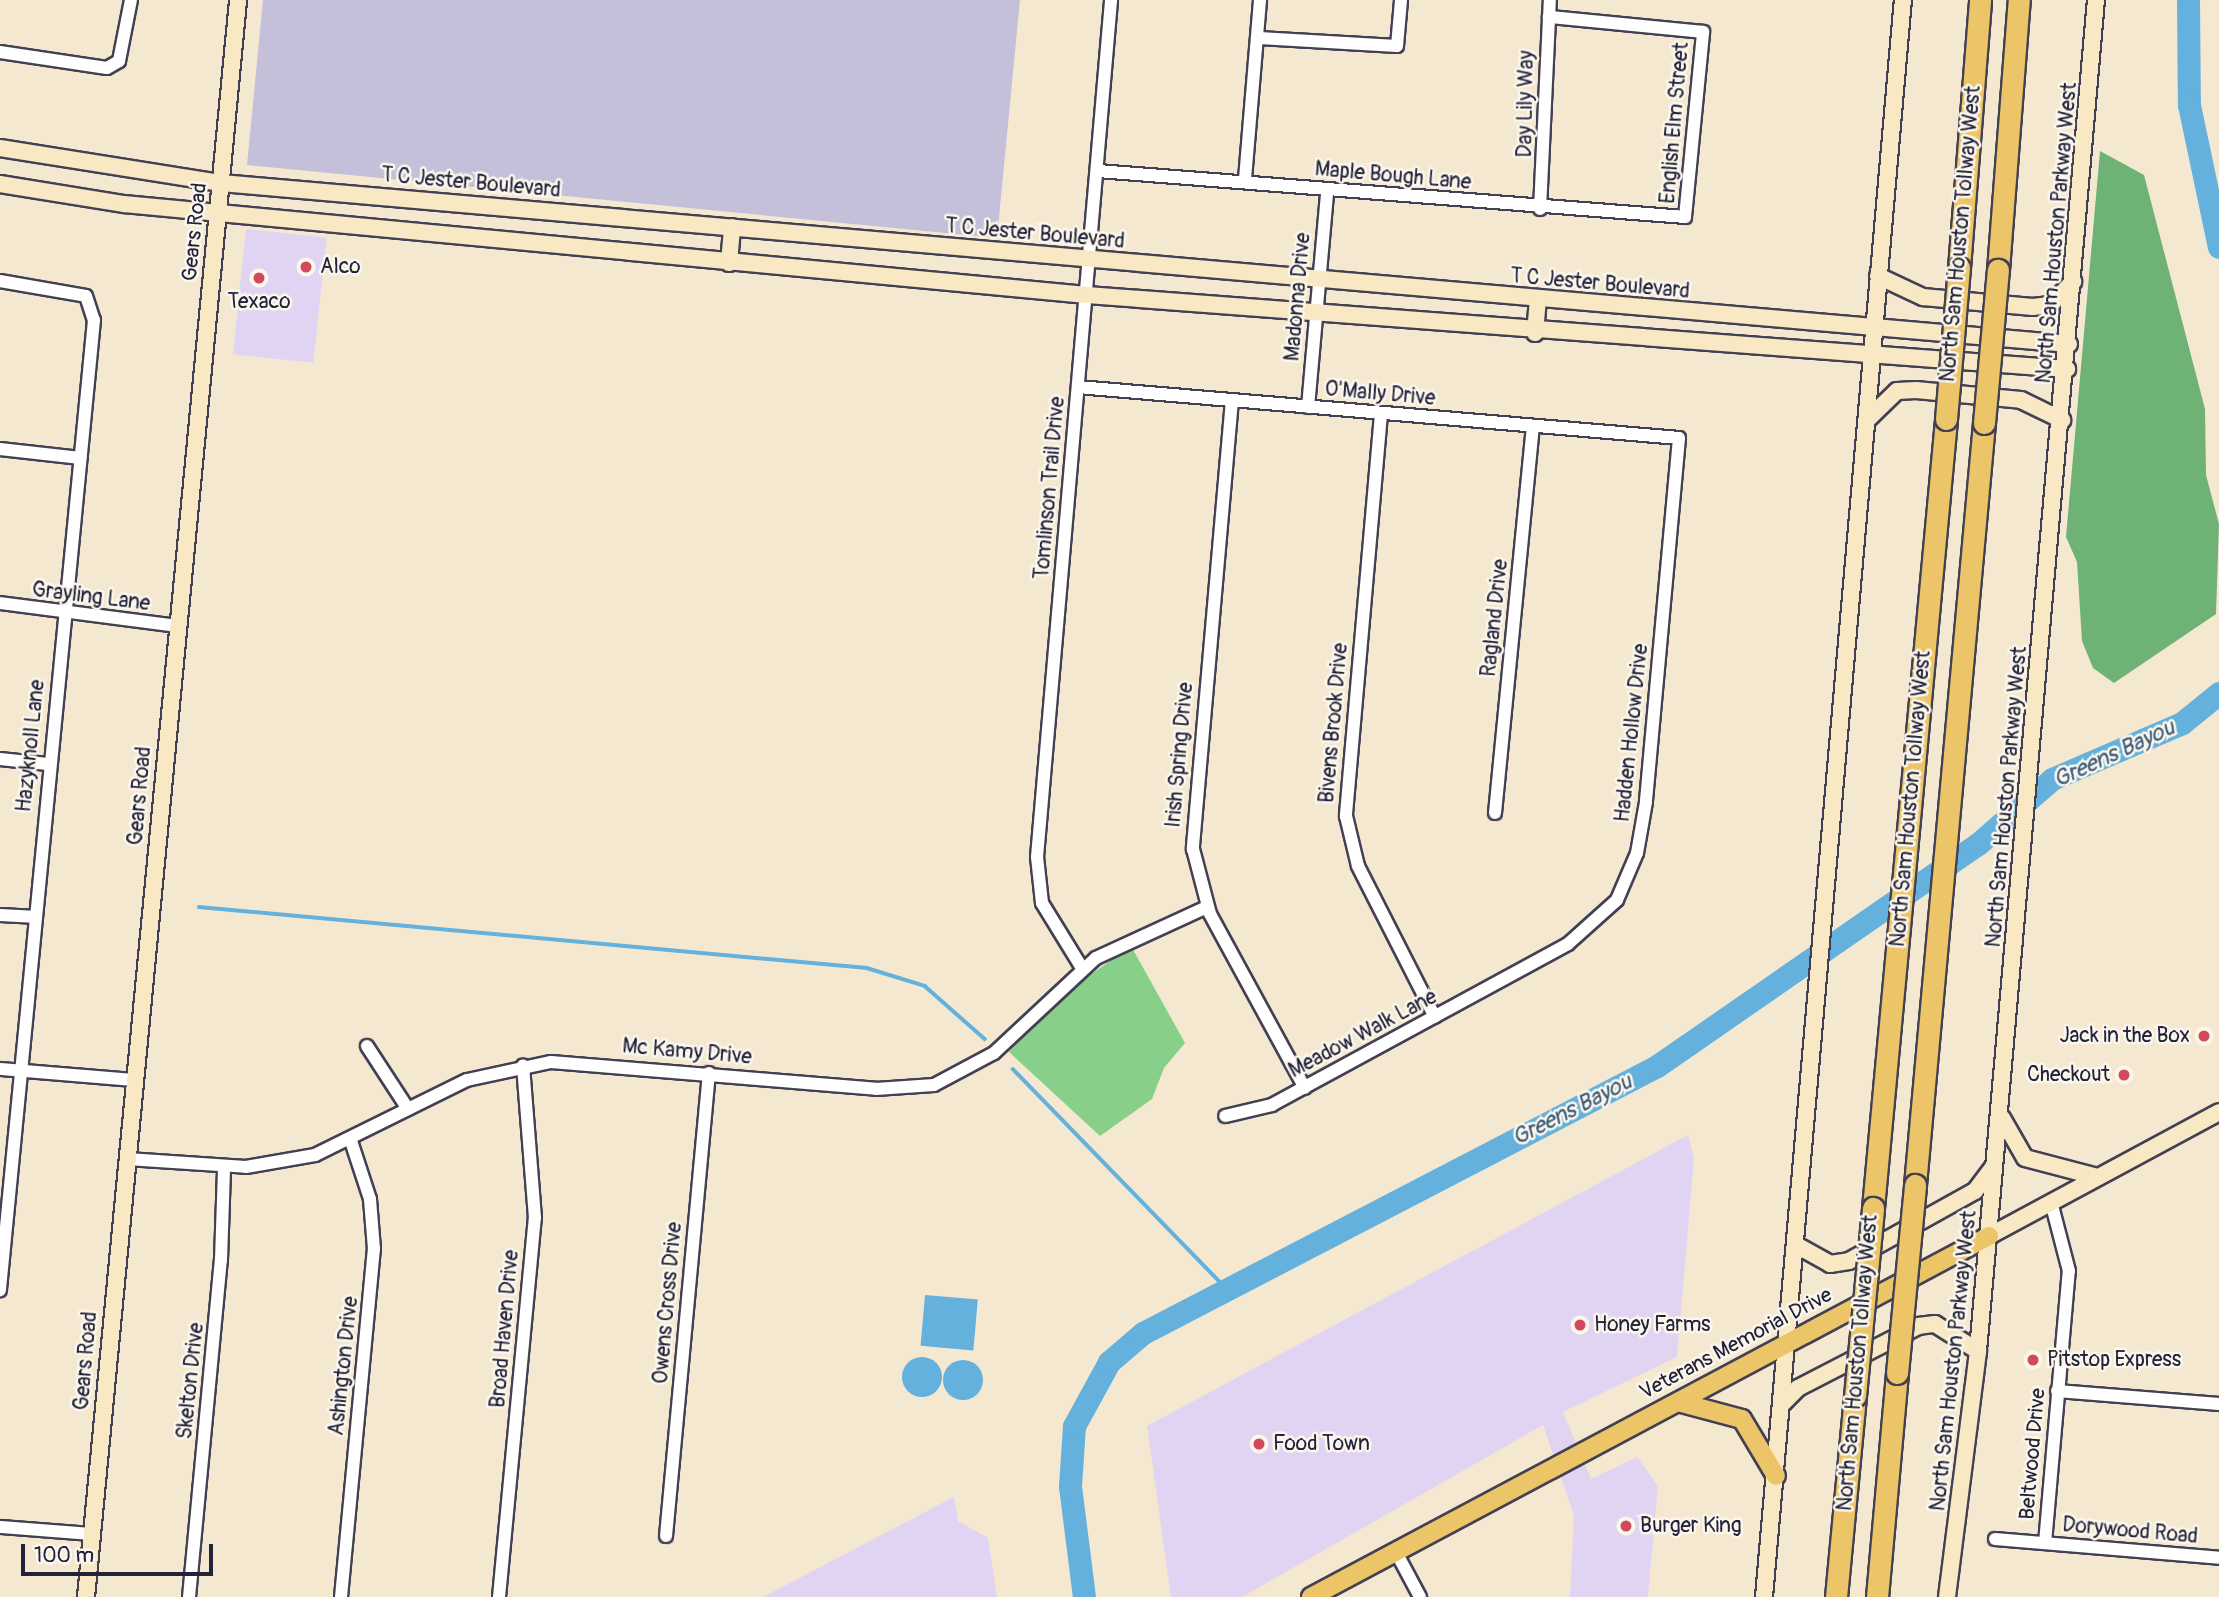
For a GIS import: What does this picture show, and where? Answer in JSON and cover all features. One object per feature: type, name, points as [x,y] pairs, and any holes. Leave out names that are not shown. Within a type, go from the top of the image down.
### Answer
[{"type":"highway","name":"North Sam Houston Tollway West","points":[[1836,1597],[1946,419],[1980,0]]},
{"type":"highway","name":"North Sam Houston Tollway West","points":[[1877,1597],[1998,270],[2019,0]]},
{"type":"main road","name":"Gears Road","points":[[86,1597],[237,0]]},
{"type":"main road","points":[[1764,1597],[1798,1246],[1808,1077],[1903,0]]},
{"type":"main road","name":"North Sam Houston Parkway West","points":[[1947,1597],[1978,1351],[1989,1236],[2075,278],[2096,0]]},
{"type":"main road","name":"T C Jester Boulevard","points":[[0,148],[221,183],[1319,281],[2069,344]]},
{"type":"main road","points":[[0,184],[218,213],[1087,295],[1535,333],[2067,369]]},
{"type":"main road","points":[[442,234],[444,202]]},
{"type":"main road","points":[[729,262],[732,227]]},
{"type":"main road","points":[[1878,276],[1923,298],[2032,307],[2064,296],[2075,278]]},
{"type":"main road","points":[[1535,333],[1538,300]]},
{"type":"main road","points":[[1866,422],[1896,391],[1916,390],[2021,400],[2062,421]]},
{"type":"main road","points":[[2000,1112],[2010,1142],[2025,1158],[2098,1177]]},
{"type":"main road","name":"Veterans Memorial Drive","points":[[1311,1597],[2218,1115]]},
{"type":"main road","points":[[1798,1246],[1830,1264],[1849,1261],[1975,1191],[1995,1164]]},
{"type":"main road","points":[[1783,1403],[1798,1388],[1918,1326],[1935,1324],[1978,1351]]},
{"type":"main road","points":[[1678,1402],[1742,1419],[1776,1476]]},
{"type":"street","points":[[0,52],[107,68],[119,61],[131,0]]},
{"type":"street","name":"Tomlinson Trail Drive","points":[[1082,968],[1042,903],[1037,857],[1111,0]]},
{"type":"street","points":[[1245,179],[1259,38],[1260,0]]},
{"type":"street","points":[[1259,38],[1397,47],[1401,0]]},
{"type":"street","name":"Day Lily Way","points":[[1540,209],[1550,0]]},
{"type":"street","name":"English Elm Street","points":[[1549,17],[1703,32],[1685,217]]},
{"type":"street","name":"Maple Bough Lane","points":[[1098,171],[1245,179],[1327,191],[1540,209],[1685,217]]},
{"type":"street","name":"Madonna Drive","points":[[1308,407],[1327,191]]},
{"type":"street","name":"Hazyknoll Lane","points":[[0,281],[86,296],[92,305],[80,458],[3,1221],[0,1290]]},
{"type":"street","name":"O'Mally Drive","points":[[1078,387],[1679,439]]},
{"type":"street","name":"Irish Spring Drive","points":[[1232,400],[1193,808],[1196,873],[1207,907],[1305,1088]]},
{"type":"street","name":"Bivens Brook Drive","points":[[1381,414],[1346,816],[1363,879],[1435,1017]]},
{"type":"street","name":"Ragland Drive","points":[[1494,813],[1533,426]]},
{"type":"street","name":"Hadden Hollow Drive","points":[[1514,974],[1601,919],[1624,889],[1637,853],[1679,439]]},
{"type":"street","points":[[0,449],[80,458]]},
{"type":"street","name":"Grayling Lane","points":[[0,603],[64,615],[176,626]]},
{"type":"street","points":[[0,759],[48,764]]},
{"type":"street","name":"Mc Kamy Drive","points":[[127,1159],[224,1168],[280,1162],[351,1141],[467,1080],[523,1065],[582,1062],[876,1088],[934,1085],[994,1052],[1082,968],[1123,941],[1207,907]]},
{"type":"street","points":[[0,915],[33,917]]},
{"type":"street","name":"Meadow Walk Lane","points":[[1226,1116],[1255,1112],[1305,1088],[1514,974]]},
{"type":"street","points":[[367,1046],[408,1109]]},
{"type":"street","name":"Broad Haven Drive","points":[[499,1597],[535,1218],[523,1065]]},
{"type":"street","points":[[0,1069],[134,1080]]},
{"type":"street","name":"Owens Cross Drive","points":[[666,1536],[709,1073]]},
{"type":"street","name":"Ashington Drive","points":[[341,1597],[374,1249],[369,1199],[351,1141]]},
{"type":"street","name":"Skelton Drive","points":[[189,1597],[222,1260],[224,1168]]},
{"type":"street","name":"Beltwood Drive","points":[[2045,1543],[2068,1271],[2052,1202]]},
{"type":"street","points":[[2057,1391],[2219,1404],[2219,1396]]},
{"type":"street","points":[[0,1527],[92,1534]]},
{"type":"street","name":"Dorywood Road","points":[[1995,1539],[2219,1558]]},
{"type":"street","points":[[1396,1552],[1420,1597]]},
{"type":"shaded area","points":[[263,0],[1020,0],[997,238],[247,165]]},
{"type":"shaded area","points":[[246,229],[327,237],[313,363],[233,354]]},
{"type":"shaded area","points":[[1688,1135],[1694,1159],[1677,1357],[1563,1412],[1591,1479],[1637,1457],[1658,1486],[1648,1597],[1570,1597],[1574,1515],[1543,1425],[1242,1597],[1171,1597],[1147,1426]]},
{"type":"shaded area","points":[[954,1497],[958,1521],[988,1538],[997,1597],[763,1597]]},
{"type":"green space","points":[[2100,151],[2144,175],[2205,409],[2206,475],[2219,524],[2216,614],[2114,683],[2093,668],[2082,641],[2077,562],[2066,537]]},
{"type":"green space","points":[[1131,946],[1185,1043],[1164,1068],[1152,1099],[1100,1136],[1009,1052],[1062,995]]},
{"type":"water","points":[[925,1295],[978,1300],[973,1350],[921,1346]]},
{"type":"water","points":[[922,1357],[936,1363],[942,1377],[936,1391],[922,1397],[908,1391],[902,1377],[908,1363]]},
{"type":"water","points":[[963,1360],[977,1366],[983,1380],[977,1394],[963,1400],[949,1394],[943,1380],[949,1366]]},
{"type":"waterway","name":"Greens Bayou","points":[[2188,0],[2189,105],[2219,247]]},
{"type":"waterway","name":"Greens Bayou","points":[[1084,1597],[1070,1486],[1074,1426],[1109,1362],[1143,1333],[1657,1066],[1978,844],[2052,779],[2182,723],[2219,693]]},
{"type":"waterway","points":[[199,907],[867,968],[925,986],[985,1039]]},
{"type":"waterway","points":[[1013,1069],[1227,1289]]},
{"type":"place","name":"Alco","points":[[306,267]]},
{"type":"place","name":"Texaco","points":[[259,278]]},
{"type":"place","name":"Jack in the Box","points":[[2204,1036]]},
{"type":"place","name":"Checkout","points":[[2124,1075]]},
{"type":"place","name":"Honey Farms","points":[[1580,1325]]},
{"type":"place","name":"Pitstop Express","points":[[2033,1360]]},
{"type":"place","name":"Food Town","points":[[1259,1444]]},
{"type":"place","name":"Burger King","points":[[1626,1526]]}]
